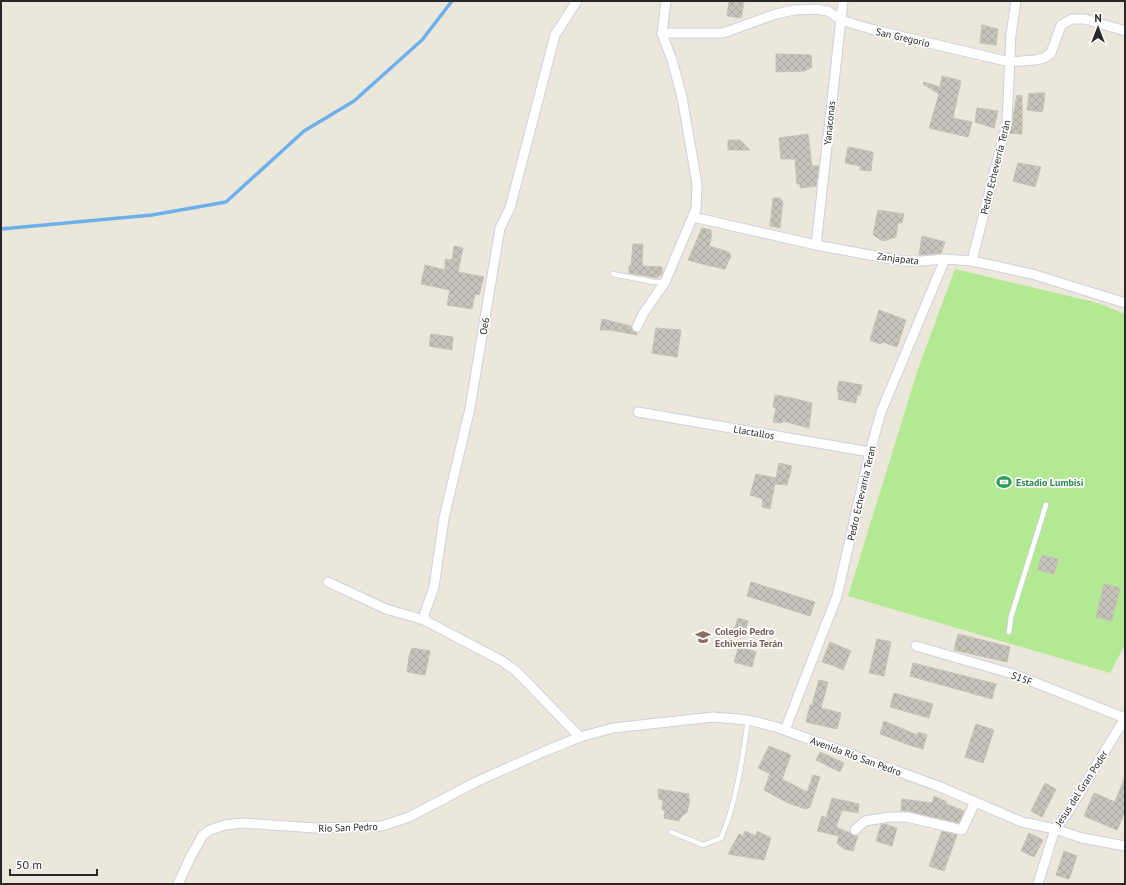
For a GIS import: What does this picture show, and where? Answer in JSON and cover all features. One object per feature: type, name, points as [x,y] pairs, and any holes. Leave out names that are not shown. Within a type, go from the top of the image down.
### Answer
[{"type":"street","name":"Oe6","points":[[424,620],[425,612],[434,587],[444,518],[470,408],[500,228],[510,208],[555,35],[577,1]]},
{"type":"street","points":[[637,327],[643,314],[664,282],[696,209],[697,184],[682,97],[672,60],[662,34],[666,1]]},
{"type":"street","name":"Yanaconas","points":[[816,245],[843,1]]},
{"type":"street","name":"Pedro Echeverría Terán","points":[[972,260],[1007,122],[1011,35],[1016,1]]},
{"type":"street","name":"San Gregorio","points":[[662,34],[723,33],[776,14],[794,10],[815,9],[828,11],[841,20],[874,30],[1010,62],[1044,58],[1051,53],[1061,25],[1072,19],[1085,19],[1125,31]]},
{"type":"street","name":"Zanjapata","points":[[693,217],[816,245],[902,261],[921,262],[945,259],[972,260],[1032,274],[1125,303]]},
{"type":"street","name":"Pedro Echevarria Teran","points":[[785,730],[837,596],[870,452],[881,412],[945,259]]},
{"type":"street","name":"Llactallos","points":[[638,412],[870,452]]},
{"type":"street","points":[[328,582],[386,609],[424,620],[502,661],[516,671],[580,736]]},
{"type":"street","name":"S15F","points":[[916,646],[1013,674],[1125,718]]},
{"type":"street","name":"Avenida Río San Pedro","points":[[580,736],[613,728],[713,717],[748,720],[785,730],[938,786],[1022,822],[1055,829],[1082,838],[1125,846]]},
{"type":"street","name":"Jesus del Gran Poder","points":[[1038,884],[1055,829],[1067,814],[1125,718]]},
{"type":"street","name":"Río San Pedro","points":[[178,884],[203,835],[210,830],[225,825],[243,823],[315,828],[382,826],[409,817],[476,782],[580,736]]},
{"type":"street","points":[[854,830],[865,821],[907,817],[962,830],[975,802]]},
{"type":"lane","points":[[614,274],[654,282],[664,282]]},
{"type":"lane","points":[[1009,632],[1011,616],[1046,505]]},
{"type":"lane","points":[[671,832],[703,845],[721,838],[728,822],[737,787],[748,720]]},
{"type":"green space","name":"Estadio Lumbisi","points":[[955,269],[1098,303],[1125,314],[1125,644],[1110,673],[848,596],[918,369]]},
{"type":"building","points":[[729,1],[744,1],[741,18],[727,16]]},
{"type":"building","points":[[982,25],[998,29],[996,45],[980,43]]},
{"type":"building","points":[[776,54],[811,55],[812,67],[805,71],[776,72]]},
{"type":"building","points":[[942,76],[961,81],[953,118],[972,122],[968,137],[929,128],[939,94],[923,84],[924,82],[940,87]]},
{"type":"building","points":[[1029,93],[1045,93],[1042,112],[1027,110]]},
{"type":"building","points":[[1017,95],[1022,96],[1022,134],[1010,133]]},
{"type":"building","points":[[977,108],[998,111],[994,128],[975,122]]},
{"type":"building","points":[[808,134],[812,166],[819,166],[816,186],[800,188],[800,184],[797,184],[795,159],[781,159],[779,138]]},
{"type":"building","points":[[728,140],[740,140],[750,150],[728,150]]},
{"type":"building","points":[[848,147],[873,152],[871,171],[860,170],[860,166],[845,163]]},
{"type":"building","points":[[1018,163],[1041,167],[1035,187],[1013,181]]},
{"type":"building","points":[[773,198],[780,198],[783,202],[780,228],[770,226]]},
{"type":"building","points":[[878,210],[904,214],[902,223],[898,223],[896,237],[883,241],[873,234]]},
{"type":"building","points":[[702,228],[711,230],[712,234],[709,246],[729,252],[731,256],[725,269],[688,260]]},
{"type":"building","points":[[922,236],[945,242],[941,253],[919,255]]},
{"type":"building","points":[[633,244],[643,244],[642,266],[662,267],[662,273],[658,276],[658,278],[629,273]]},
{"type":"building","points":[[454,246],[463,248],[458,272],[484,277],[479,295],[475,294],[472,309],[447,305],[450,290],[421,284],[425,265],[445,270],[445,259],[452,260]]},
{"type":"building","points":[[879,310],[906,320],[897,347],[883,342],[880,344],[870,340]]},
{"type":"building","points":[[602,319],[631,326],[632,330],[637,333],[637,335],[610,330],[600,330]]},
{"type":"building","points":[[656,328],[681,330],[677,357],[652,353]]},
{"type":"building","points":[[431,334],[453,337],[452,350],[429,346]]},
{"type":"building","points":[[839,381],[862,385],[860,395],[857,395],[856,403],[838,399],[839,392],[837,391]]},
{"type":"building","points":[[775,395],[812,403],[809,428],[783,421],[782,423],[773,422],[776,408],[773,407]]},
{"type":"building","points":[[779,463],[792,466],[787,485],[775,484]]},
{"type":"building","points":[[756,474],[776,478],[770,509],[762,507],[763,499],[750,495]]},
{"type":"building","points":[[1042,555],[1058,559],[1054,574],[1038,570]]},
{"type":"building","points":[[751,582],[815,602],[810,616],[747,596]]},
{"type":"building","points":[[1104,584],[1120,588],[1112,621],[1096,617]]},
{"type":"building","points":[[738,618],[748,621],[744,634],[734,630]]},
{"type":"building","points":[[958,634],[1010,647],[1007,662],[954,650]]},
{"type":"building","points":[[877,639],[891,642],[884,676],[869,673]]},
{"type":"building","points":[[830,642],[851,651],[843,670],[822,662]]},
{"type":"building","points":[[739,646],[756,652],[752,667],[734,662]]},
{"type":"building","points":[[412,648],[430,651],[425,675],[407,672]]},
{"type":"building","points":[[913,663],[996,684],[992,699],[910,676]]},
{"type":"building","points":[[819,680],[828,682],[821,708],[841,713],[837,729],[806,722],[810,705],[812,705]]},
{"type":"building","points":[[894,693],[933,704],[929,718],[890,707]]},
{"type":"building","points":[[884,721],[917,735],[918,732],[927,735],[923,749],[880,734]]},
{"type":"building","points":[[976,724],[994,730],[983,763],[965,757]]},
{"type":"building","points":[[769,746],[791,755],[782,779],[807,792],[813,775],[820,777],[810,807],[806,809],[788,803],[764,790],[770,774],[758,768]]},
{"type":"building","points":[[820,752],[844,763],[840,772],[816,760]]},
{"type":"building","points":[[1124,779],[1125,812],[1117,830],[1084,816],[1094,793],[1115,802]]},
{"type":"building","points":[[1045,783],[1056,789],[1042,817],[1031,811]]},
{"type":"building","points":[[658,789],[689,794],[688,799],[690,799],[687,812],[680,818],[679,821],[664,818],[665,810],[662,810],[663,800],[659,799]]},
{"type":"building","points":[[934,796],[947,802],[946,804],[964,811],[959,823],[908,811],[901,811],[902,799],[932,803]]},
{"type":"building","points":[[832,798],[859,804],[858,813],[842,810],[836,827],[850,833],[853,836],[858,836],[853,851],[844,849],[837,843],[839,836],[817,831],[822,816],[826,818]]},
{"type":"building","points":[[884,824],[897,828],[892,846],[876,841],[881,825]]},
{"type":"building","points":[[745,831],[756,836],[757,831],[771,838],[764,860],[728,854],[739,834],[743,836]]},
{"type":"building","points":[[942,831],[957,835],[944,871],[929,866]]},
{"type":"building","points":[[1029,833],[1043,840],[1034,857],[1021,851]]},
{"type":"building","points":[[1064,851],[1077,856],[1069,879],[1056,875]]},
{"type":"waterway","points":[[1,229],[152,215],[226,202],[304,131],[354,101],[422,40],[452,1]]},
{"type":"place","name":"Estadio Lumbisi","points":[[1004,482]]},
{"type":"place","name":"Colegio Pedro Echiverria Terán","points":[[703,637]]}]
